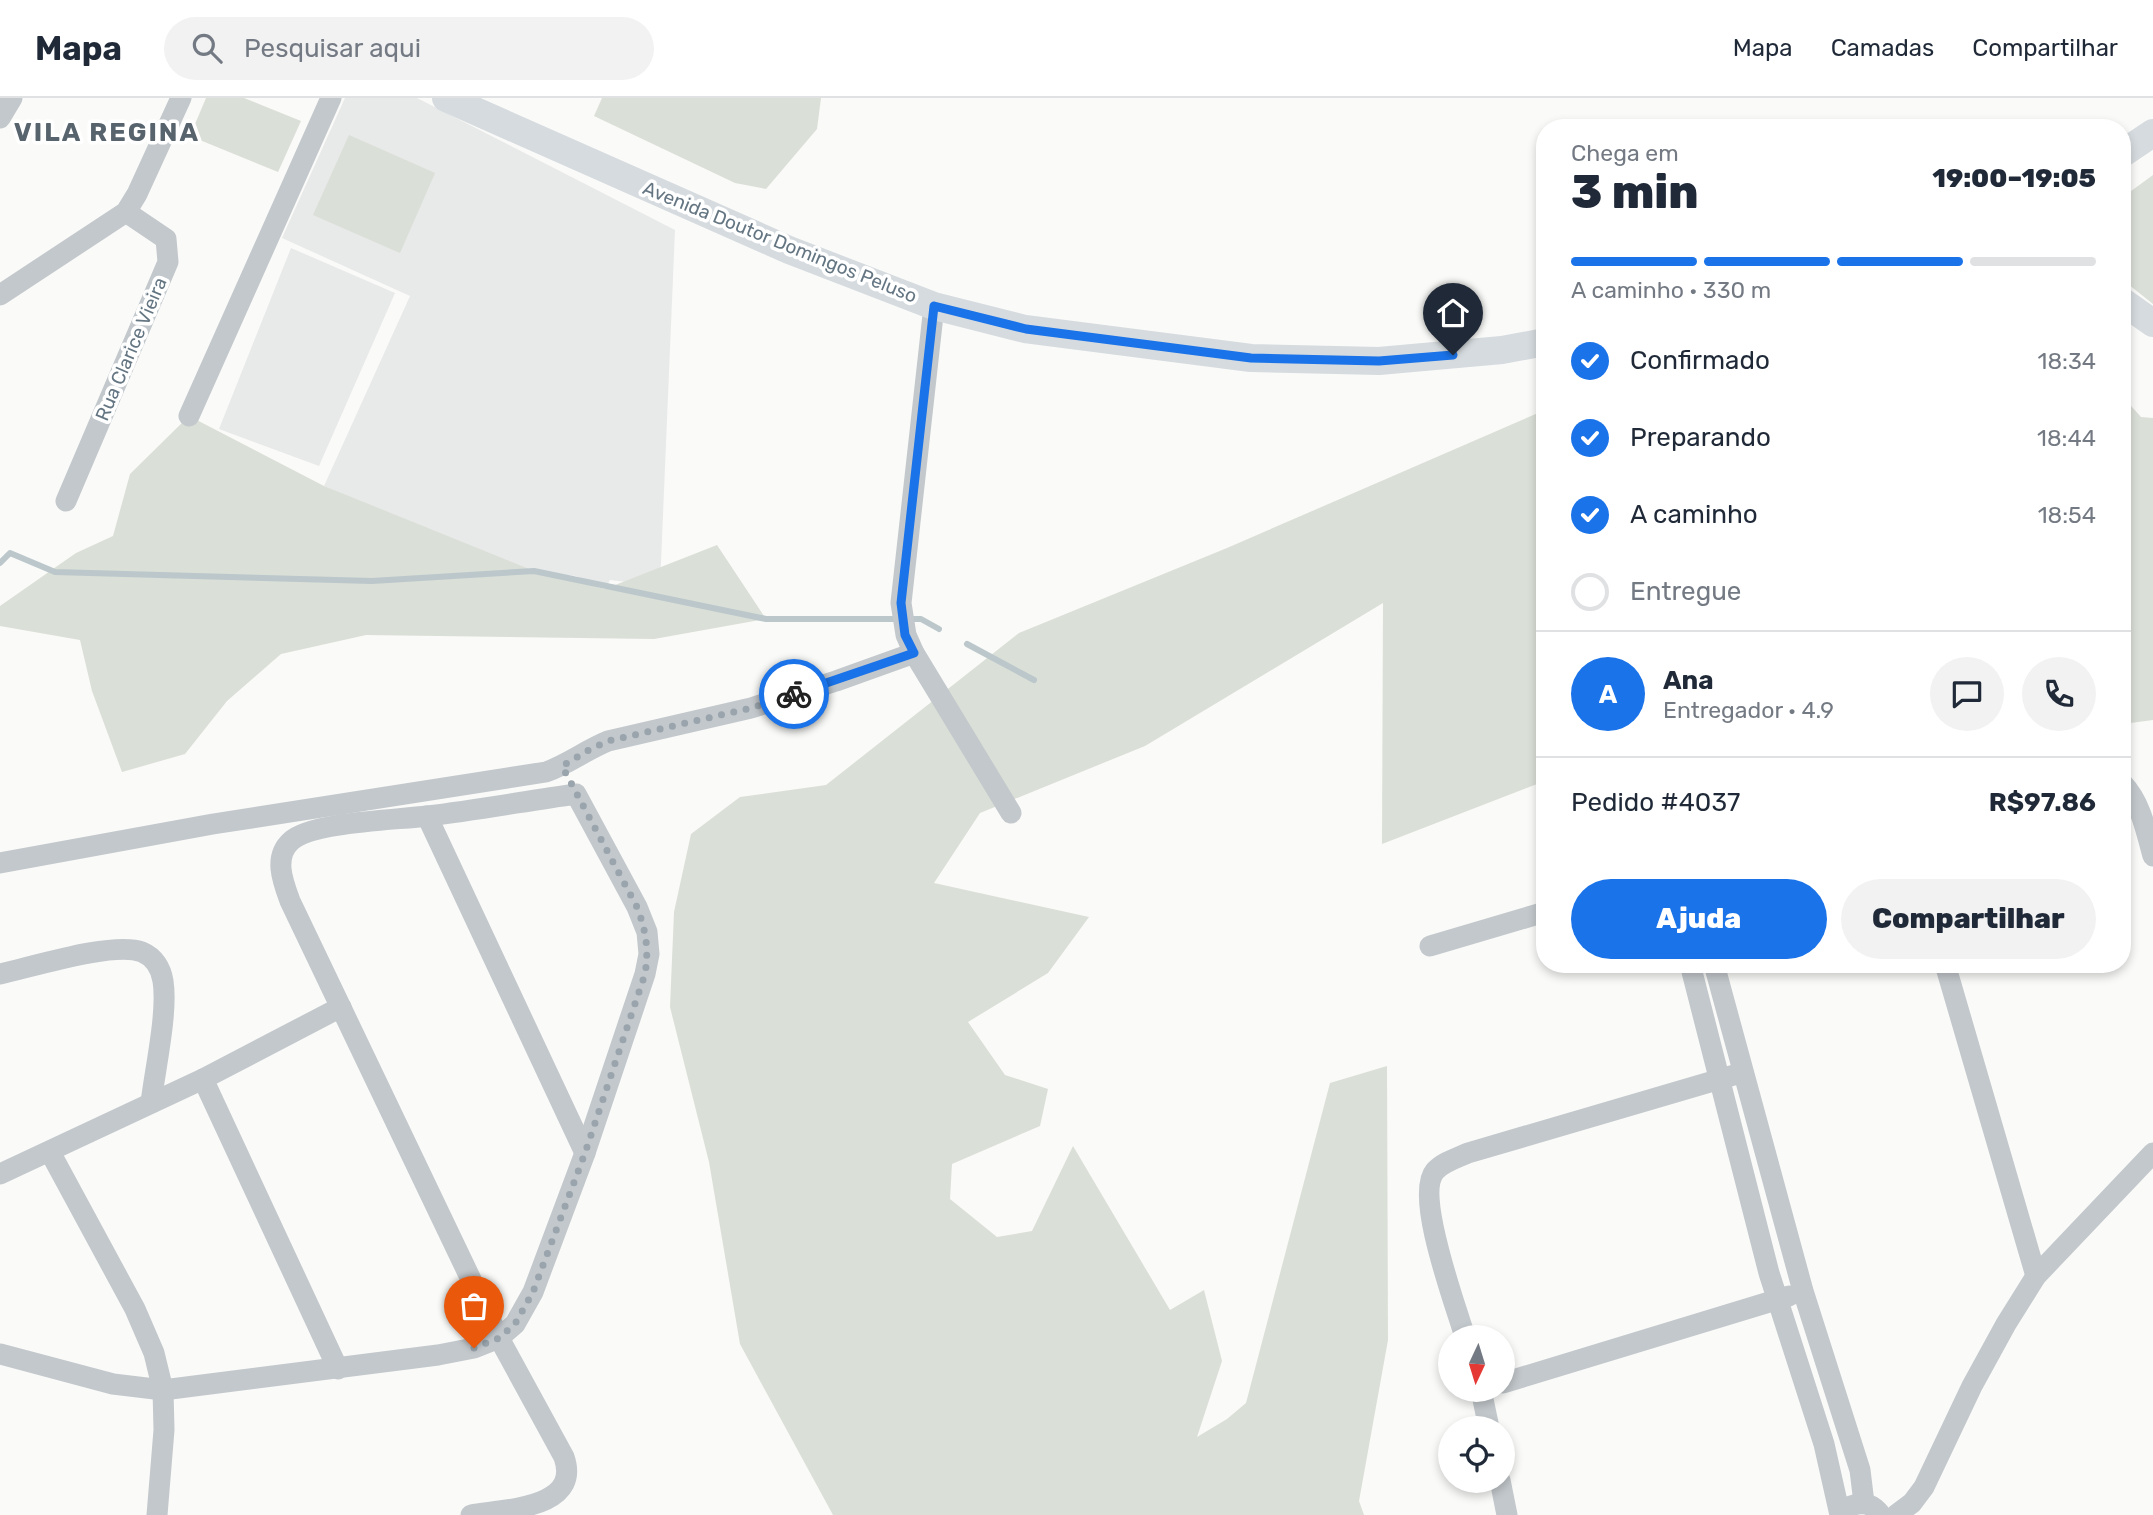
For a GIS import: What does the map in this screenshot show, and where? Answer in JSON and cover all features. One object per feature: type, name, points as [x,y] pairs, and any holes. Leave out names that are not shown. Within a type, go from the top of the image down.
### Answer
[{"type":"street","points":[[0,118],[12,98]]},
{"type":"street","points":[[0,295],[126,212],[181,98]]},
{"type":"street","points":[[189,416],[331,98]]},
{"type":"street","name":"Avenida Doutor Domingos Peluso","points":[[446,98],[789,250],[934,306],[1026,329],[1251,358],[1379,361],[1502,350],[1536,344]]},
{"type":"street","points":[[2131,148],[2153,133]]},
{"type":"street","name":"Rua Clarice Vieira","points":[[65,501],[168,262],[166,239],[126,212]]},
{"type":"street","points":[[934,306],[901,603],[910,644],[1011,813]]},
{"type":"street","points":[[2131,308],[2153,323]]},
{"type":"street","points":[[0,863],[213,824],[546,772],[608,741],[751,708],[836,681],[910,644]]},
{"type":"street","points":[[0,1354],[113,1384],[163,1390],[438,1355],[474,1348],[499,1338],[515,1324],[533,1292],[585,1153],[645,974],[649,954],[647,932],[637,907],[562,766]]},
{"type":"street","points":[[2131,792],[2153,856]]},
{"type":"street","points":[[471,1515],[554,1497],[567,1480],[568,1468],[499,1338],[290,901],[282,880],[280,864],[290,841],[301,834],[322,828],[576,794]]},
{"type":"street","points":[[427,816],[585,1153]]},
{"type":"street","points":[[1430,946],[1536,915]]},
{"type":"street","points":[[0,974],[119,949],[140,951],[152,958],[160,969],[164,1000],[151,1103]]},
{"type":"street","points":[[1692,973],[1777,1300],[1821,1433],[1841,1515]]},
{"type":"street","points":[[1716,973],[1803,1291],[1872,1509],[1850,1506],[1841,1515]]},
{"type":"street","points":[[1948,973],[2036,1276]]},
{"type":"street","points":[[0,1174],[203,1079],[341,1007]]},
{"type":"street","points":[[1462,1325],[1431,1219],[1428,1198],[1434,1171],[1468,1153],[1742,1073]]},
{"type":"street","points":[[203,1079],[338,1369]]},
{"type":"street","points":[[50,1152],[135,1309],[154,1353],[163,1390],[164,1430],[157,1515]]},
{"type":"street","points":[[1896,1515],[1912,1503],[1924,1487],[1977,1376],[2036,1276],[2153,1153]]},
{"type":"street","points":[[1516,1379],[1803,1291]]},
{"type":"street","points":[[1503,1493],[1507,1515]]},
{"type":"shaded area","points":[[206,98],[244,98],[301,121],[278,172],[190,136]]},
{"type":"shaded area","points":[[345,98],[417,98],[675,230],[660,586],[610,580],[605,589],[576,576],[514,569],[324,486],[410,296],[282,238]]},
{"type":"shaded area","points":[[602,98],[821,98],[817,129],[766,189],[735,183],[594,116]]},
{"type":"shaded area","points":[[349,135],[435,173],[400,253],[313,215]]},
{"type":"shaded area","points":[[2153,175],[2153,304],[2131,286],[2131,191]]},
{"type":"shaded area","points":[[291,248],[395,293],[319,466],[219,429]]},
{"type":"shaded area","points":[[2131,406],[2141,417],[2153,418],[2153,720],[2131,723]]},
{"type":"shaded area","points":[[1536,414],[1536,784],[1382,844],[1383,603],[1145,746],[980,813],[934,883],[1089,917],[1048,973],[968,1022],[1005,1075],[1048,1089],[1040,1126],[952,1164],[950,1199],[997,1237],[1032,1231],[1073,1146],[1170,1310],[1204,1290],[1222,1361],[1197,1437],[1227,1419],[1246,1403],[1330,1083],[1387,1066],[1388,1340],[1359,1501],[1364,1515],[833,1515],[740,1344],[709,1162],[670,1007],[674,912],[691,834],[740,797],[826,785],[1019,633],[1227,548]]},
{"type":"shaded area","points":[[189,416],[324,486],[534,571],[605,589],[717,545],[766,619],[654,639],[366,635],[281,654],[227,701],[185,754],[122,772],[92,691],[80,640],[0,626],[0,606],[76,553],[113,536],[130,474]]},
{"type":"waterway","points":[[0,563],[10,553],[55,572],[372,581],[534,571],[766,619],[921,619],[939,629]]},
{"type":"waterway","points":[[967,644],[1034,680]]},
{"type":"way so far","points":[[474,1348],[499,1338],[515,1324],[533,1292],[585,1153],[645,974],[649,954],[647,932],[637,907],[562,766],[608,741],[751,708],[794,694]]},
{"type":"district","name":"VILA REGINA","points":[[107,132]]},
{"type":"route","points":[[794,694],[914,653],[905,635],[901,603],[934,306],[1026,329],[1251,358],[1379,361],[1453,355]]}]
